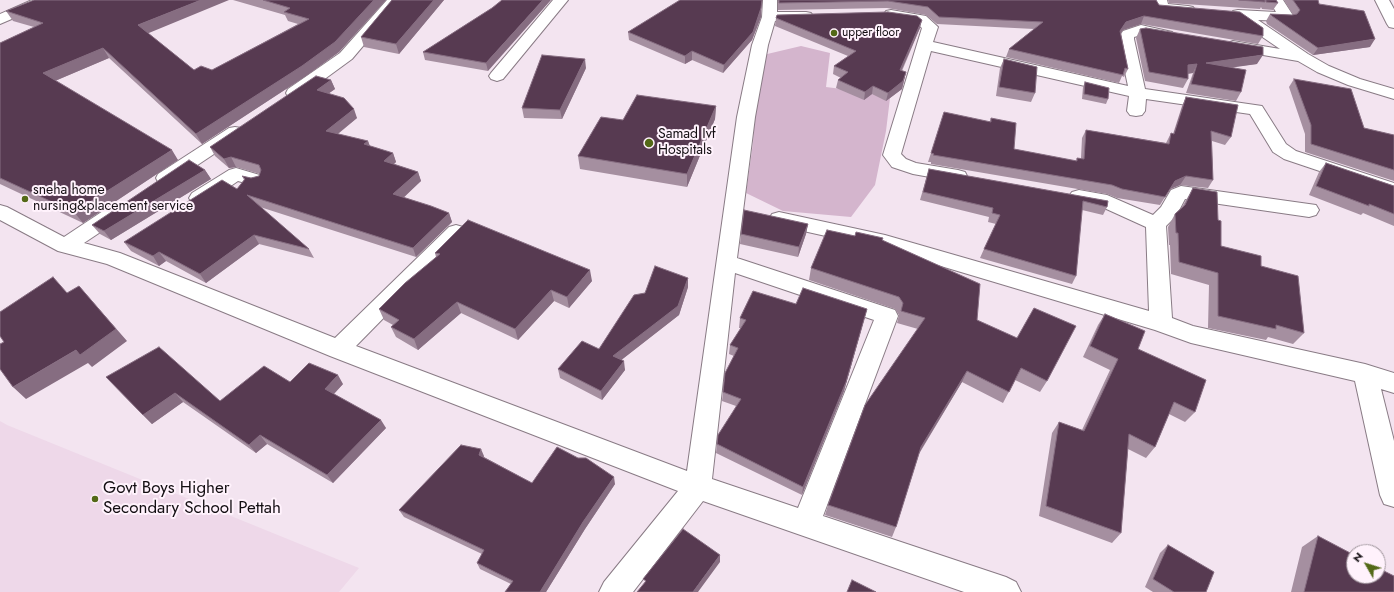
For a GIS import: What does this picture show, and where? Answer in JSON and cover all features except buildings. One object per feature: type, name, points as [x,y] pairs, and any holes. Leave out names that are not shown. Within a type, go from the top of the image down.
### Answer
[{"type":"street","points":[[0,8],[19,0]]},
{"type":"street","points":[[0,20],[44,0]]},
{"type":"street","points":[[281,101],[346,56],[395,0]]},
{"type":"street","points":[[497,76],[560,0]]},
{"type":"street","points":[[1160,0],[1161,8],[1200,11]]},
{"type":"street","points":[[1224,13],[1287,17],[1276,0]]},
{"type":"street","points":[[1382,0],[1394,24]]},
{"type":"street","points":[[614,592],[698,487],[726,262],[749,213],[746,117],[760,45],[770,8],[824,15]]},
{"type":"street","points":[[871,14],[887,14],[921,19],[930,27],[892,155],[898,163],[913,168],[975,178]]},
{"type":"street","points":[[1240,14],[1302,57],[1354,82],[1394,94]]},
{"type":"street","points":[[1137,102],[1126,38],[1128,34],[1141,30],[1180,37]]},
{"type":"street","points":[[1218,43],[1302,57]]},
{"type":"street","points":[[924,45],[1137,102],[1256,110],[1279,148],[1290,155],[1394,190]]},
{"type":"street","points":[[150,188],[248,123]]},
{"type":"street","points":[[186,206],[236,174],[256,180]]},
{"type":"street","points":[[1161,323],[1156,224],[1169,211],[1178,194],[1181,192],[1310,210]]},
{"type":"street","points":[[1060,193],[1107,201],[1156,224]]},
{"type":"street","points":[[66,246],[131,202]]},
{"type":"street","points":[[0,212],[66,246],[113,250],[120,261],[338,349],[698,487],[1006,592]]},
{"type":"street","points":[[749,213],[885,242],[1161,323],[1191,334],[1365,374],[1394,384]]},
{"type":"street","points":[[338,349],[466,223]]},
{"type":"street","points":[[726,262],[887,316],[806,524]]},
{"type":"street","points":[[1365,374],[1394,496]]},
{"type":"shaded area","points":[[801,46],[830,53],[826,87],[874,93],[890,98],[886,131],[875,185],[851,217],[783,211],[746,193],[753,143],[755,105],[763,55]]},
{"type":"shaded area","name":"Govt Boys Higher Secondary School Pettah","points":[[0,421],[359,568],[339,592],[0,592]]},
{"type":"place","name":"upper floor","points":[[834,33]]},
{"type":"place","name":"Samad Ivf Hospitals","points":[[649,143]]},
{"type":"place","name":"sneha home nursing&placement service","points":[[25,199]]},
{"type":"place","name":"Govt Boys Higher Secondary School Pettah","points":[[95,499]]}]
